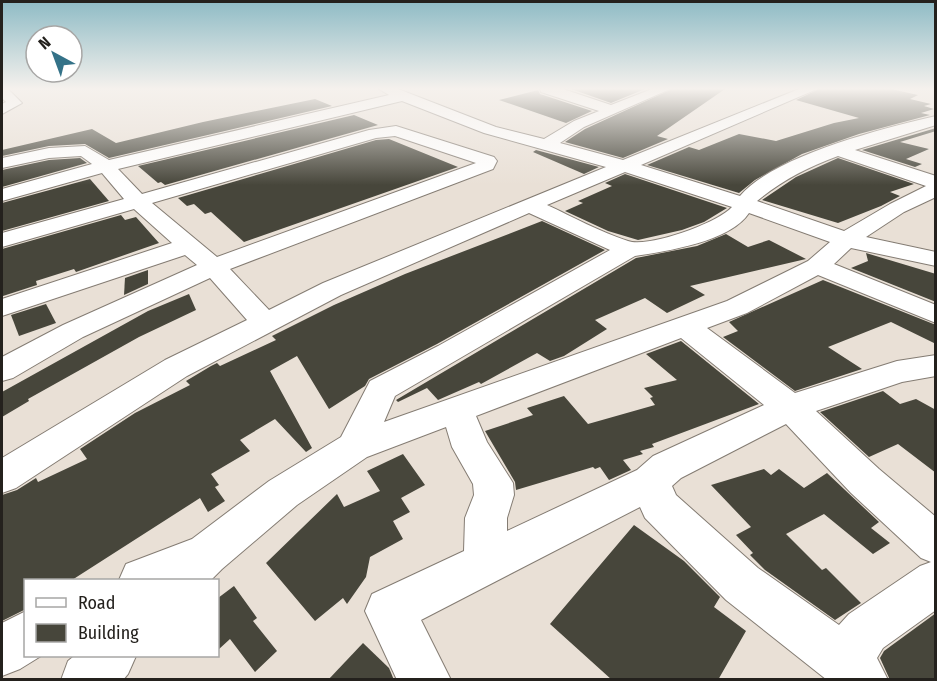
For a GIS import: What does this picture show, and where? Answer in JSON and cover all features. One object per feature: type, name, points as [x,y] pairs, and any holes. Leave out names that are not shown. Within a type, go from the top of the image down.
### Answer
[{"type":"street","points":[[2,195],[106,166],[299,121]]},
{"type":"street","points":[[467,121],[490,130],[624,166],[742,203],[846,240],[936,259]]},
{"type":"street","points":[[546,145],[587,121]]},
{"type":"street","points":[[2,477],[176,368],[332,290],[529,205],[734,121]]},
{"type":"street","points":[[354,447],[382,389],[628,250],[677,242],[705,233],[738,214],[742,203],[757,188],[784,172],[838,150],[933,121]]},
{"type":"street","points":[[2,240],[375,133],[396,131],[488,161],[487,165],[214,267],[74,331],[2,370]]},
{"type":"street","points":[[838,150],[936,183]]},
{"type":"street","points":[[2,163],[49,153],[86,151],[106,166],[137,201],[214,267],[265,323]]},
{"type":"street","points":[[146,579],[193,567],[283,493],[354,447],[737,307],[817,266],[846,240],[897,208],[936,189]]},
{"type":"street","points":[[529,205],[628,250]]},
{"type":"street","points":[[2,308],[190,246]]},
{"type":"street","points":[[817,266],[936,315]]},
{"type":"street","points":[[685,326],[790,407],[864,481],[936,544]]},
{"type":"street","points":[[425,680],[388,610],[651,482],[668,467],[790,407],[897,372],[936,365]]},
{"type":"street","points":[[456,408],[471,447],[493,483],[494,495],[486,518],[486,563]]},
{"type":"street","points":[[651,482],[660,506],[742,584],[854,670],[866,631],[936,582]]},
{"type":"street","points":[[2,651],[24,637]]},
{"type":"street","points":[[87,680],[109,657]]},
{"type":"building","points":[[269,121],[109,158],[85,144],[49,146],[2,156],[2,150],[92,129],[116,143],[203,122]]},
{"type":"building","points":[[330,121],[368,121],[378,125],[165,185],[158,183],[138,166]]},
{"type":"building","points":[[603,121],[679,121],[657,136],[668,139],[623,158],[565,142]]},
{"type":"building","points":[[845,121],[908,121],[859,134],[802,154],[755,180],[739,193],[647,165],[689,147],[699,150],[739,134],[776,141]]},
{"type":"building","points":[[936,128],[936,131],[900,142],[929,149],[906,159],[922,164],[915,167],[862,150]]},
{"type":"building","points":[[389,139],[458,167],[244,242],[211,212],[205,214],[194,204],[187,206],[178,198],[376,140]]},
{"type":"building","points":[[536,150],[599,167],[584,174],[533,152]]},
{"type":"building","points":[[80,158],[87,163],[2,187],[2,170],[49,160]]},
{"type":"building","points":[[838,158],[914,184],[890,192],[900,196],[881,206],[838,223],[762,200],[796,177]]},
{"type":"building","points":[[625,174],[727,208],[704,222],[682,230],[638,240],[608,231],[565,211],[583,203],[578,201],[612,186],[605,183]]},
{"type":"building","points":[[90,179],[109,201],[2,231],[2,203]]},
{"type":"building","points":[[121,215],[125,220],[136,217],[159,243],[76,272],[74,269],[36,281],[37,285],[3,296],[2,249]]},
{"type":"building","points":[[542,221],[605,250],[437,344],[369,379],[365,386],[329,409],[297,356],[270,371],[312,448],[306,452],[275,419],[240,440],[250,451],[211,474],[219,485],[215,487],[225,501],[208,512],[200,498],[74,579],[24,579],[24,610],[2,621],[2,495],[17,490],[36,478],[38,482],[87,459],[80,449],[135,413],[190,385],[186,381],[211,366],[217,363],[220,366],[276,340],[272,336],[334,305],[405,274]]},
{"type":"building","points":[[726,234],[748,247],[769,240],[806,259],[690,286],[705,295],[667,313],[645,298],[595,320],[607,329],[564,356],[550,361],[537,353],[481,384],[479,382],[438,400],[427,388],[398,402],[396,400],[636,258],[697,246]]},
{"type":"building","points":[[866,253],[936,274],[936,302],[851,268],[868,261]]},
{"type":"building","points":[[148,270],[148,284],[124,295],[125,278]]},
{"type":"building","points":[[823,280],[936,325],[936,344],[891,322],[828,347],[862,369],[795,391],[723,337],[738,331],[729,322]]},
{"type":"building","points":[[189,294],[196,310],[139,337],[28,399],[29,401],[2,417],[2,392],[148,311]]},
{"type":"building","points":[[46,304],[56,323],[19,336],[11,315]]},
{"type":"building","points":[[681,341],[759,404],[652,444],[654,447],[640,451],[643,454],[623,460],[631,470],[609,480],[600,467],[595,469],[593,467],[516,490],[515,482],[485,431],[533,415],[527,408],[564,396],[588,424],[655,405],[650,398],[653,397],[644,388],[677,380],[646,354]]},
{"type":"building","points":[[883,391],[900,404],[916,399],[936,410],[936,473],[898,444],[869,457],[820,412]]},
{"type":"building","points":[[403,454],[425,485],[401,498],[410,512],[393,521],[403,539],[370,557],[366,577],[347,604],[343,598],[315,621],[266,563],[337,494],[344,507],[380,491],[367,471]]},
{"type":"building","points":[[764,469],[771,475],[779,469],[804,488],[827,473],[879,522],[871,528],[890,543],[873,554],[824,514],[786,534],[822,570],[826,568],[861,603],[835,620],[765,570],[750,555],[753,553],[736,535],[751,527],[711,485]]},
{"type":"building","points":[[634,525],[684,561],[720,597],[714,607],[746,631],[718,680],[612,680],[550,624]]},
{"type":"building","points":[[234,586],[257,618],[253,621],[277,651],[255,672],[230,639],[219,649],[219,597]]},
{"type":"building","points":[[936,613],[936,680],[890,680],[880,658],[884,651]]},
{"type":"building","points":[[363,643],[389,668],[394,680],[328,680]]}]
